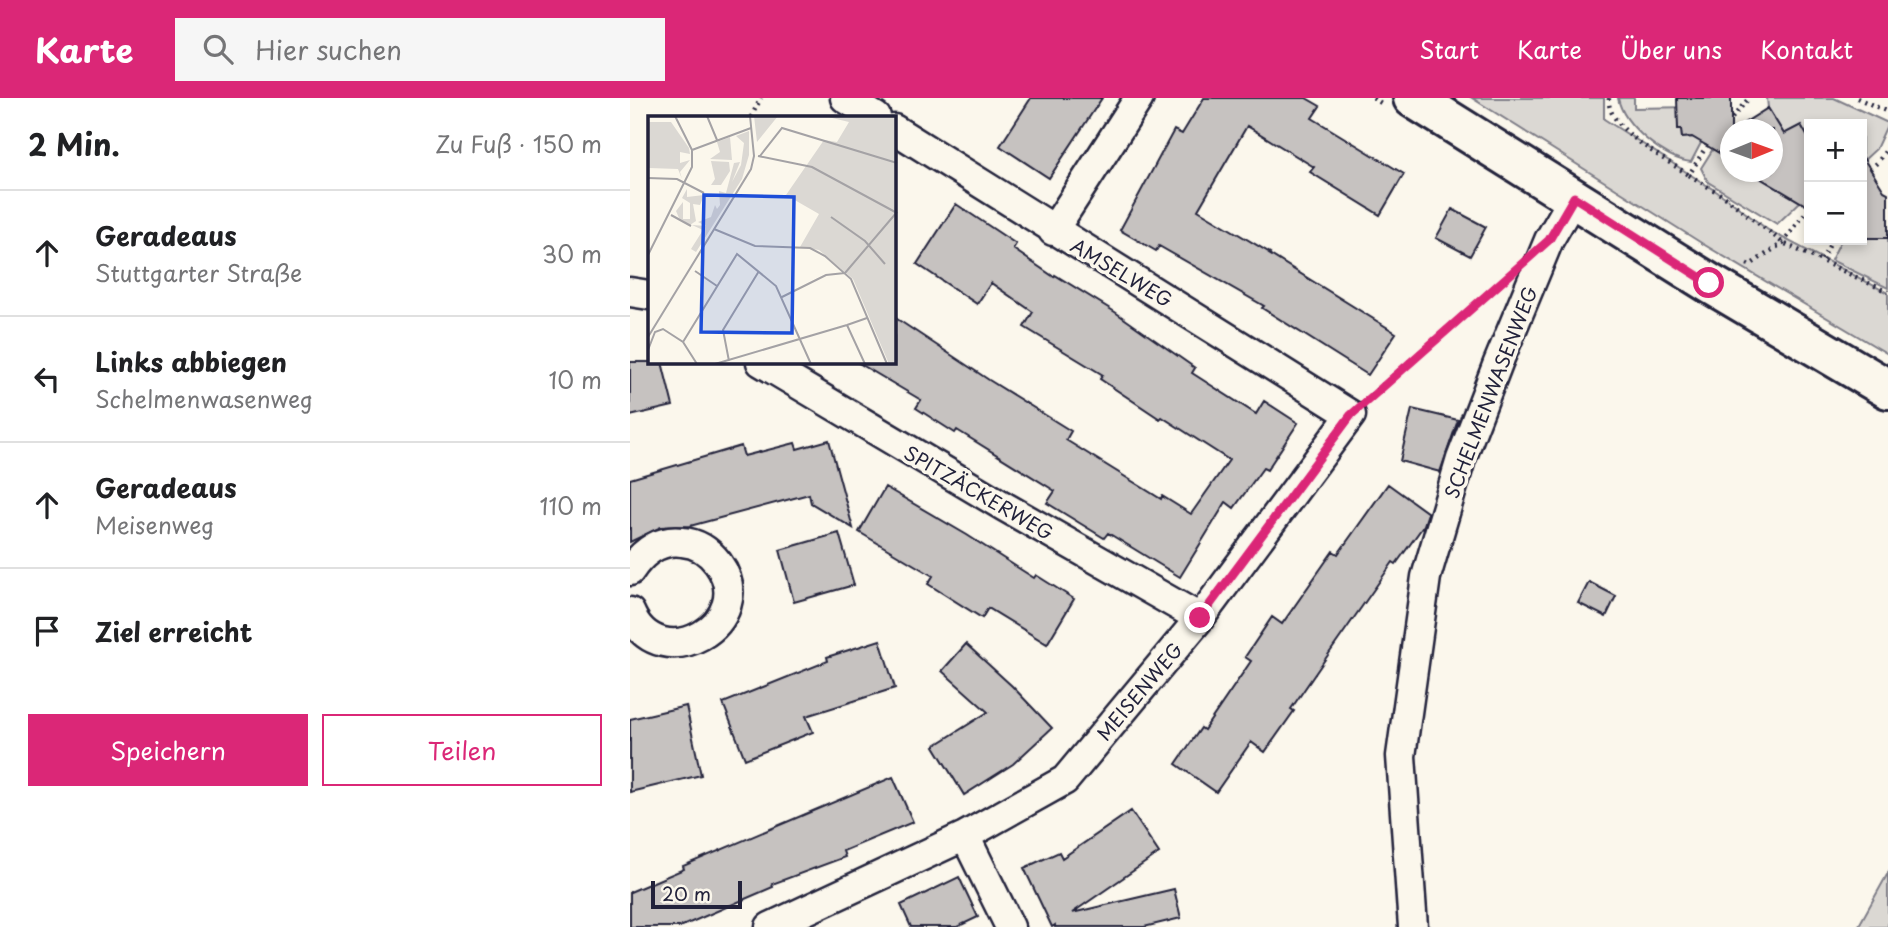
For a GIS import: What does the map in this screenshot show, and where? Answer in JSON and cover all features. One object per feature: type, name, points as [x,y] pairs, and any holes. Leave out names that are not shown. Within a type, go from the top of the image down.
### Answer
[{"type":"main road","points":[[1413,98],[1709,283],[1888,389]]},
{"type":"street","points":[[845,98],[874,116]]},
{"type":"street","points":[[1053,230],[1139,98]]},
{"type":"street","name":"AMSELWEG","points":[[896,130],[1351,415]]},
{"type":"street","name":"SCHELMENWASENWEG","points":[[1413,927],[1401,756],[1426,577],[1461,459],[1497,363],[1549,240],[1574,197]]},
{"type":"street","points":[[630,292],[648,295]]},
{"type":"street","name":"SPITZÄCKERWEG","points":[[764,364],[1005,507],[1200,618]]},
{"type":"street","name":"MEISENWEG","points":[[770,927],[965,836],[1065,779],[1200,618],[1351,415]]},
{"type":"street","points":[[630,571],[650,548],[673,542],[696,545],[710,554],[720,566],[726,581],[727,599],[723,615],[712,630],[696,640],[679,644],[662,642],[646,634],[630,612]]},
{"type":"street","points":[[965,836],[1010,927]]},
{"type":"path","points":[[752,116],[761,98]]},
{"type":"path","points":[[1609,98],[1608,106],[1612,116],[1639,142],[1725,197],[1783,243],[1888,292]]},
{"type":"path","points":[[1732,118],[1749,98]]},
{"type":"path","points":[[1857,98],[1888,112]]},
{"type":"path","points":[[1689,175],[1707,145]]},
{"type":"path","points":[[1870,169],[1888,147]]},
{"type":"path","points":[[1822,261],[1830,245]]},
{"type":"path","points":[[1351,415],[1501,282]]},
{"type":"shaded area","points":[[1472,98],[1604,98],[1604,119],[1725,197],[1768,230],[1888,293],[1888,354],[1703,244]]},
{"type":"shaded area","points":[[1618,98],[1634,98],[1634,108],[1692,107],[1678,117],[1678,129],[1681,129],[1682,138],[1696,137],[1702,141],[1691,162],[1669,155],[1646,139],[1628,119]]},
{"type":"shaded area","points":[[1767,98],[1834,98],[1888,123],[1876,149],[1867,157],[1867,119],[1804,119],[1804,130],[1801,125],[1784,134],[1783,119],[1775,119],[1768,108]]},
{"type":"shaded area","points":[[1713,149],[1720,154],[1720,182],[1767,182],[1800,202],[1777,224],[1708,182],[1701,168]]},
{"type":"shaded area","points":[[1867,236],[1888,238],[1888,288],[1831,260],[1838,245],[1867,245]]},
{"type":"shaded area","points":[[1888,873],[1888,927],[1858,927]]},
{"type":"building","points":[[1031,98],[1102,98],[1049,178],[1000,146]]},
{"type":"building","points":[[1204,98],[1306,98],[1320,106],[1312,118],[1404,174],[1380,215],[1310,172],[1314,167],[1247,126],[1198,210],[1396,333],[1368,375],[1262,308],[1264,306],[1159,246],[1156,251],[1120,230],[1174,130],[1182,134]]},
{"type":"building","points":[[1677,98],[1731,98],[1731,119],[1720,119],[1720,154],[1692,137],[1682,138],[1681,129],[1678,129]]},
{"type":"building","points":[[1768,108],[1775,119],[1750,119]]},
{"type":"building","points":[[1801,125],[1804,130],[1804,204],[1767,182],[1783,182],[1783,132]]},
{"type":"building","points":[[1867,164],[1888,193],[1888,238],[1867,238]]},
{"type":"building","points":[[956,204],[1016,244],[1013,249],[1054,277],[1055,275],[1115,312],[1195,368],[1192,373],[1256,414],[1264,401],[1298,423],[1267,470],[1263,468],[1234,508],[1226,502],[1180,577],[1108,533],[1104,538],[1047,503],[1055,491],[957,430],[955,433],[916,408],[921,400],[860,364],[896,364],[896,318],[1071,431],[1066,440],[1161,499],[1162,496],[1191,514],[1229,460],[1162,417],[1160,419],[1100,379],[1103,375],[1024,327],[1033,312],[991,283],[977,304],[917,264]]},
{"type":"building","points":[[1452,209],[1486,227],[1470,256],[1436,238]]},
{"type":"building","points":[[630,362],[662,364],[673,406],[630,416]]},
{"type":"building","points":[[1412,409],[1458,420],[1440,472],[1400,461]]},
{"type":"building","points":[[829,440],[853,528],[811,503],[809,494],[690,526],[661,527],[630,542],[630,479],[741,446],[744,456],[795,443],[797,449]]},
{"type":"building","points":[[1388,484],[1428,513],[1424,525],[1396,564],[1393,562],[1291,709],[1294,711],[1265,752],[1251,742],[1216,792],[1176,764],[1201,728],[1204,730],[1251,661],[1245,657],[1272,617],[1282,624],[1333,551],[1338,554]]},
{"type":"building","points":[[885,487],[1034,578],[1036,575],[1074,599],[1047,644],[988,608],[982,618],[928,584],[933,576],[859,532]]},
{"type":"building","points":[[839,533],[854,585],[794,602],[780,550]]},
{"type":"building","points":[[1589,582],[1616,596],[1606,617],[1578,603]]},
{"type":"building","points":[[880,640],[895,688],[806,716],[813,732],[745,759],[723,703],[828,661],[827,657]]},
{"type":"building","points":[[966,644],[1052,728],[1013,764],[964,795],[934,746],[988,712],[942,671]]},
{"type":"building","points":[[686,706],[701,775],[630,792],[630,719]]},
{"type":"building","points":[[893,777],[913,822],[843,851],[845,857],[772,884],[773,887],[680,927],[630,927],[630,892],[684,869],[683,866]]},
{"type":"building","points":[[1131,811],[1159,853],[1072,913],[1174,889],[1181,918],[1144,927],[1052,927],[1024,868],[1059,852],[1062,858]]},
{"type":"building","points":[[959,877],[978,917],[957,927],[911,927],[901,905]]},
{"type":"route","points":[[1200,618],[1351,415],[1549,240],[1574,197],[1709,283]]}]
